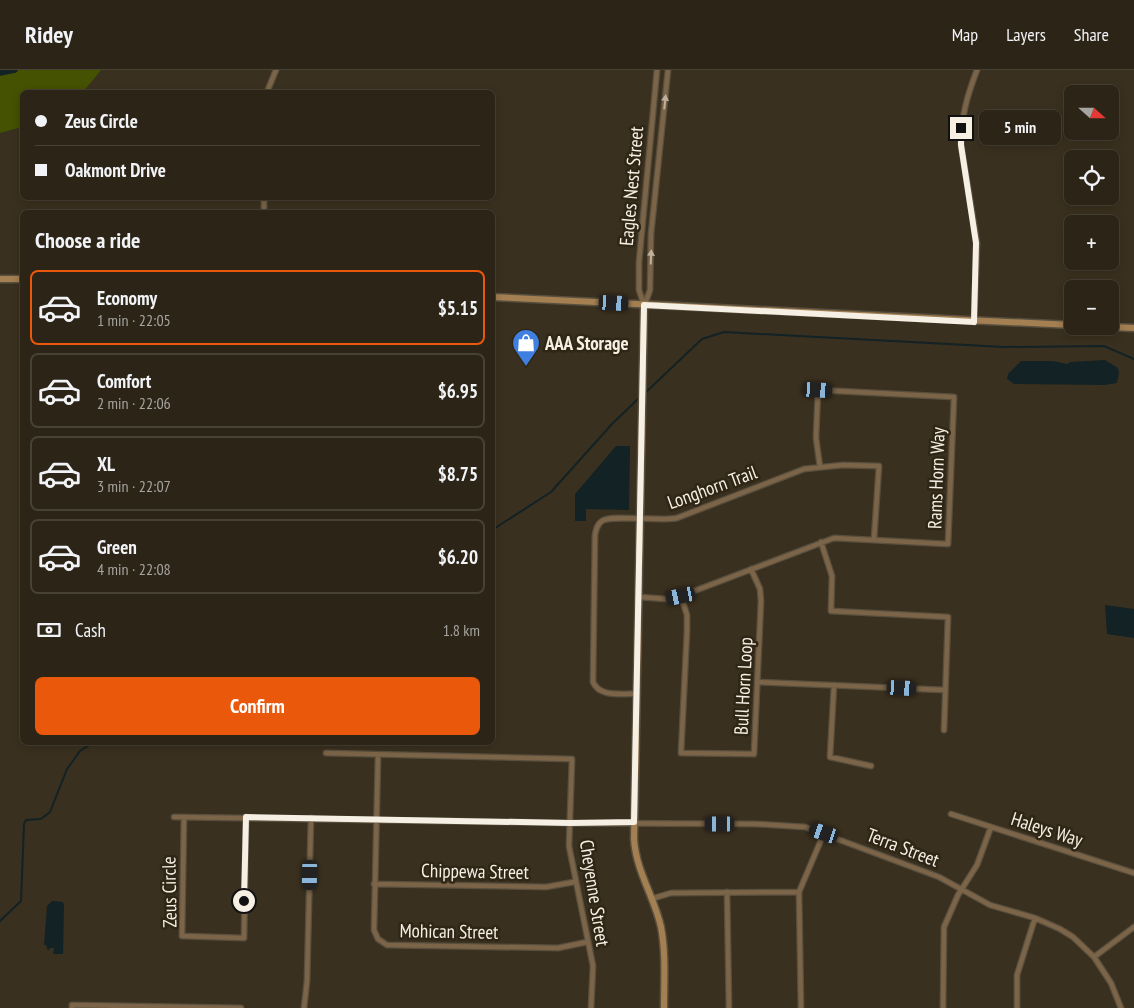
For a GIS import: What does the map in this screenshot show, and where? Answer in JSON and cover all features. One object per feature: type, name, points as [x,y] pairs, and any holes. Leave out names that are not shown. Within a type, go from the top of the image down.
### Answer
[{"type":"street","points":[[268,90],[276,70]]},
{"type":"street","name":"Eagles Nest Street","points":[[657,70],[640,255],[639,290],[644,305],[634,822],[636,858],[658,915],[663,939],[664,1008]]},
{"type":"street","name":"Eagles Nest Street","points":[[644,305],[650,290],[652,234],[668,70]]},
{"type":"street","points":[[974,322],[976,243],[961,137],[962,116],[977,70]]},
{"type":"street","points":[[0,279],[20,280]]},
{"type":"street","points":[[495,297],[1064,326]]},
{"type":"street","points":[[1119,327],[1134,328]]},
{"type":"street","name":"Rams Horn Way","points":[[639,597],[666,599],[681,596],[834,538],[874,538],[948,544],[954,397],[818,390],[816,438],[820,467]]},
{"type":"street","name":"Longhorn Trail","points":[[637,694],[606,693],[600,691],[594,682],[595,535],[598,524],[605,520],[666,520],[682,517],[804,469],[879,466],[874,538]]},
{"type":"street","points":[[821,542],[832,576],[830,611],[948,617],[944,730]]},
{"type":"street","name":"Bull Horn Loop","points":[[681,596],[687,623],[681,753],[754,754],[759,682],[761,601],[760,589],[751,569]]},
{"type":"street","points":[[759,682],[945,690]]},
{"type":"street","points":[[834,685],[830,756],[871,766]]},
{"type":"street","name":"Cheyenne Street","points":[[326,754],[572,759],[569,846],[574,882],[593,966],[591,1008]]},
{"type":"street","name":"Mohican Street","points":[[378,756],[374,935],[387,945],[558,948],[587,942]]},
{"type":"street","name":"Haleys Way","points":[[950,814],[1134,873]]},
{"type":"street","name":"Terra Street","points":[[174,816],[570,823],[634,822],[805,827],[939,877],[990,904],[1035,918],[1073,937],[1094,957],[1111,983],[1122,1008]]},
{"type":"street","name":"Zeus Circle","points":[[184,817],[182,936],[244,938],[246,817]]},
{"type":"street","points":[[304,1008],[307,981],[311,818]]},
{"type":"street","points":[[943,1008],[944,927],[977,865],[991,827]]},
{"type":"street","points":[[801,1008],[800,892],[824,833]]},
{"type":"street","name":"Chippewa Street","points":[[374,884],[546,887],[574,882]]},
{"type":"street","points":[[727,892],[729,1008]]},
{"type":"street","points":[[651,899],[670,893],[800,892]]},
{"type":"street","points":[[1017,1008],[1017,975],[1035,918]]},
{"type":"street","points":[[1094,957],[1134,927]]},
{"type":"street","points":[[72,1008],[72,1005],[241,1008]]},
{"type":"green space","points":[[0,70],[101,70],[85,90],[20,90],[20,128],[0,133]]},
{"type":"shaded area","points":[[1105,360],[1118,368],[1117,383],[1104,385],[1014,384],[1007,379],[1008,374],[1021,361],[1053,361],[1067,364],[1070,362]]},
{"type":"shaded area","points":[[616,446],[630,446],[629,510],[586,509],[586,521],[575,521],[575,494]]},
{"type":"shaded area","points":[[1105,605],[1134,609],[1134,638],[1107,634]]},
{"type":"shaded area","points":[[52,901],[63,902],[64,906],[63,954],[53,954],[54,948],[50,948],[48,951],[46,945],[44,945],[47,906]]},
{"type":"waterway","points":[[0,73],[15,70]]},
{"type":"waterway","points":[[645,393],[702,339],[724,332],[1004,347],[1104,346],[1134,359]]},
{"type":"waterway","points":[[495,528],[551,492],[612,424],[639,398]]},
{"type":"waterway","points":[[0,921],[21,901],[24,824],[26,820],[41,819],[50,812],[67,769],[80,751],[89,745]]},
{"type":"place","name":"AAA Storage","points":[[526,367]]},
{"type":"route","points":[[244,901],[246,817],[570,823],[634,822],[644,305],[974,322],[977,257],[975,229],[963,162],[961,128]]}]
